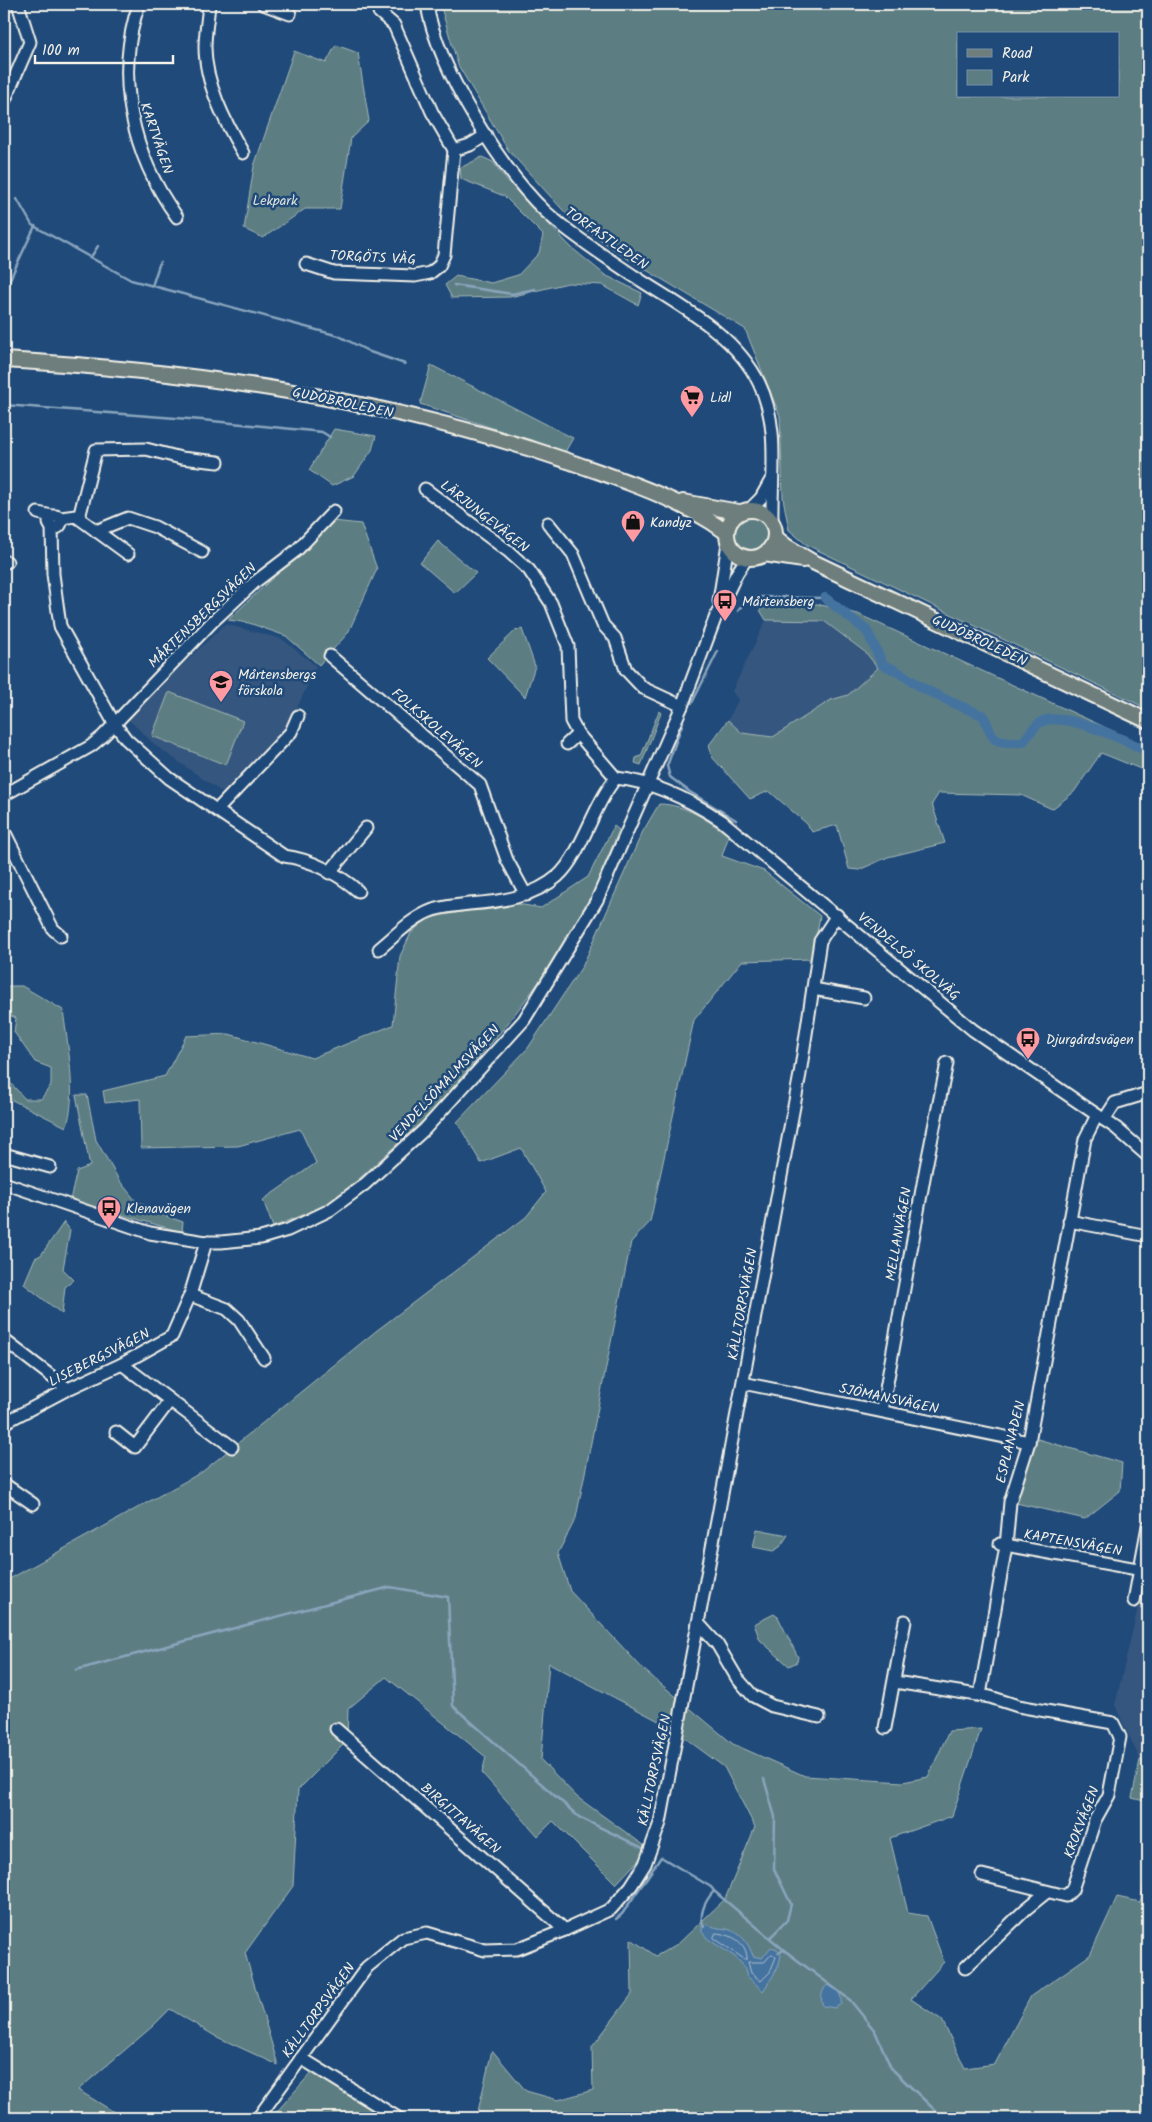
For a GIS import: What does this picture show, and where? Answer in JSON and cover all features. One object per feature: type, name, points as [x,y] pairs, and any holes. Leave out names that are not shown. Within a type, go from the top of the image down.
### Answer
[{"type":"main road","name":"GUDÖBROLEDEN","points":[[4,360],[110,367],[206,378],[352,402],[462,429],[535,450],[670,500],[709,520],[727,538]]},
{"type":"main road","name":"GUDÖBROLEDEN","points":[[670,500],[745,511]]},
{"type":"main road","points":[[745,511],[766,515],[772,521],[775,537],[774,544],[764,554],[747,558],[733,551],[727,538],[732,518],[745,511]]},
{"type":"main road","name":"GUDÖBROLEDEN","points":[[775,537],[811,561],[1148,721]]},
{"type":"main road","name":"GUDÖBROLEDEN","points":[[764,554],[811,561]]},
{"type":"street","points":[[4,102],[30,42],[18,4]]},
{"type":"street","name":"KARTVÄGEN","points":[[139,4],[134,20],[127,69],[128,106],[144,155],[160,194],[177,216]]},
{"type":"street","points":[[209,4],[205,47],[209,74],[214,92],[242,153]]},
{"type":"street","points":[[263,4],[290,14]]},
{"type":"street","name":"TORFASTLEDEN","points":[[427,4],[442,60],[486,134],[523,186],[553,219],[635,277],[682,306],[728,341],[748,364],[760,384],[774,440],[771,478],[772,521]]},
{"type":"street","points":[[379,12],[394,25],[432,112],[454,150],[470,145],[486,134]]},
{"type":"street","name":"TORGÖTS VÄG","points":[[306,264],[334,273],[415,276],[430,274],[439,266],[444,255],[454,150]]},
{"type":"street","points":[[79,518],[96,450],[146,449],[181,458],[218,462]]},
{"type":"street","name":"TORFASTLEDEN","points":[[745,511],[761,498],[771,478]]},
{"type":"street","name":"LÄRJUNGEVÄGEN","points":[[425,489],[508,551],[529,570],[551,602],[568,646],[571,721],[578,734],[616,778]]},
{"type":"street","name":"MÅRTENSBERGSVÄGEN","points":[[4,795],[90,746],[212,622],[255,582],[297,550],[334,511]]},
{"type":"street","points":[[38,512],[55,521],[76,516],[128,554]]},
{"type":"street","points":[[96,531],[128,518],[155,527],[202,552]]},
{"type":"street","points":[[55,521],[53,574],[60,626],[114,723],[126,739],[169,778],[218,809],[284,856],[295,857],[340,876],[358,891]]},
{"type":"street","points":[[548,523],[573,554],[603,625],[614,638],[626,670],[643,688],[682,706]]},
{"type":"street","name":"VENDELSÖMALMSVÄGEN","points":[[716,616],[727,538]]},
{"type":"street","name":"VENDELSÖMALMSVÄGEN","points":[[4,1183],[150,1233],[206,1242],[236,1242],[262,1238],[288,1230],[330,1210],[365,1184],[425,1129],[524,1020],[597,900],[682,706],[716,616],[737,573],[747,558]]},
{"type":"street","points":[[591,626],[603,625]]},
{"type":"street","name":"FOLKSKOLEVÄGEN","points":[[330,656],[480,785],[507,860],[526,895]]},
{"type":"street","points":[[218,809],[291,732],[298,716]]},
{"type":"street","points":[[567,744],[578,734]]},
{"type":"street","points":[[379,949],[428,912],[445,907],[497,902],[526,895],[559,875],[575,852],[605,791],[616,778],[636,780],[647,784]]},
{"type":"street","name":"VENDELSÖ SKOLVÄG","points":[[647,784],[698,805],[722,821],[973,1030],[1100,1117],[1148,1156]]},
{"type":"street","points":[[329,872],[366,828]]},
{"type":"street","points":[[4,831],[53,929],[61,936]]},
{"type":"street","name":"KÄLLTORPSVÄGEN","points":[[258,2118],[367,1967],[403,1938],[427,1933],[485,1950],[517,1949],[565,1930],[611,1908],[631,1886],[645,1864],[660,1823],[698,1623],[814,990],[820,941],[836,914]]},
{"type":"street","points":[[814,990],[864,998]]},
{"type":"street","name":"MELLANVÄGEN","points":[[882,1411],[924,1177],[947,1063]]},
{"type":"street","points":[[1100,1117],[1115,1103],[1148,1093]]},
{"type":"street","name":"ESPLANADEN","points":[[980,1695],[1010,1502],[1029,1442],[1084,1139],[1100,1117]]},
{"type":"street","points":[[4,1154],[50,1166]]},
{"type":"street","points":[[1069,1221],[1148,1236]]},
{"type":"street","name":"LISEBERGSVÄGEN","points":[[4,1423],[68,1389],[122,1364],[172,1336],[190,1294],[206,1242]]},
{"type":"street","points":[[190,1294],[227,1309],[239,1320],[264,1358]]},
{"type":"street","points":[[4,1340],[68,1389]]},
{"type":"street","points":[[122,1364],[169,1402],[232,1447]]},
{"type":"street","name":"SJÖMANSVÄGEN","points":[[743,1383],[1029,1442]]},
{"type":"street","points":[[116,1432],[135,1448],[169,1402]]},
{"type":"street","points":[[4,1484],[33,1504]]},
{"type":"street","points":[[1134,1601],[1144,1570],[1148,1526]]},
{"type":"street","name":"KAPTENSVÄGEN","points":[[1003,1545],[1144,1570]]},
{"type":"street","points":[[885,1728],[905,1621]]},
{"type":"street","points":[[698,1623],[717,1644],[737,1678],[753,1696],[772,1706],[819,1717]]},
{"type":"street","points":[[895,1682],[980,1695]]},
{"type":"street","name":"KROKVÄGEN","points":[[980,1695],[1018,1706],[1113,1723],[1120,1737],[1109,1794],[1095,1820],[1072,1890],[1066,1896],[982,1876]]},
{"type":"street","name":"BIRGITTAVÄGEN","points":[[336,1729],[565,1930]]},
{"type":"street","points":[[965,1968],[1026,1909],[1047,1892]]},
{"type":"street","points":[[301,2058],[398,2118]]},
{"type":"shaded area","points":[[766,620],[824,621],[866,654],[878,668],[848,695],[831,700],[773,737],[742,733],[728,720],[738,700],[732,691]]},
{"type":"shaded area","name":"Mårtensbergs förskola","points":[[225,624],[282,639],[316,666],[288,729],[226,795],[156,746],[127,718]]},
{"type":"shaded area","points":[[1145,1577],[1148,1578],[1148,1762],[1140,1760],[1115,1705]]},
{"type":"green space","points":[[440,4],[1148,4],[1148,709],[807,545],[789,530],[783,498],[780,416],[745,329],[628,259],[571,219],[508,150],[458,65]]},
{"type":"green space","name":"Lekpark","points":[[336,45],[358,53],[369,121],[351,138],[340,209],[305,209],[263,238],[244,229],[254,166],[294,51],[326,63]]},
{"type":"green space","points":[[482,157],[493,162],[507,181],[572,248],[605,275],[642,293],[638,305],[602,285],[568,283],[510,297],[452,298],[445,285],[456,276],[491,283],[518,275],[539,253],[543,235],[504,196],[461,179],[460,168]]},
{"type":"green space","points":[[431,365],[573,438],[565,452],[420,404]]},
{"type":"green space","points":[[334,429],[376,436],[372,450],[354,476],[332,486],[309,470]]},
{"type":"green space","points":[[751,518],[757,519],[762,523],[766,528],[766,540],[762,545],[757,549],[751,550],[745,549],[740,545],[736,540],[735,534],[736,528],[740,523],[745,519]]},
{"type":"green space","points":[[333,521],[361,524],[377,569],[348,633],[319,665],[286,636],[249,623],[228,620]]},
{"type":"green space","points":[[438,541],[476,573],[455,593],[420,563]]},
{"type":"green space","points":[[784,596],[858,614],[1148,747],[1148,772],[1101,753],[1074,792],[1052,809],[1021,795],[939,793],[932,804],[945,843],[888,857],[859,870],[849,869],[837,825],[812,832],[807,824],[769,791],[750,799],[712,757],[709,745],[728,720],[742,733],[773,737],[831,700],[848,695],[878,668],[866,653],[824,621],[766,620],[760,610]]},
{"type":"green space","points":[[522,629],[535,666],[525,697],[487,658],[515,631]]},
{"type":"green space","points":[[169,692],[243,721],[226,765],[152,736]]},
{"type":"green space","points":[[659,711],[661,713],[641,765],[635,763],[636,758],[641,756]]},
{"type":"green space","points":[[659,804],[687,810],[729,835],[722,856],[764,871],[820,916],[812,959],[742,961],[694,1020],[650,1222],[631,1242],[576,1518],[558,1553],[570,1591],[644,1670],[733,1744],[805,1776],[903,1782],[928,1777],[949,1731],[981,1729],[952,1816],[890,1838],[908,1913],[927,1916],[944,1962],[911,1999],[942,2020],[965,2068],[995,2064],[1031,1996],[1090,1955],[1117,1897],[1140,1902],[1148,1866],[1148,2118],[489,2118],[478,2111],[492,2050],[526,2091],[558,2100],[593,2090],[592,2047],[632,1994],[631,1939],[656,1956],[679,1943],[725,1899],[755,1827],[724,1767],[670,1727],[549,1663],[541,1760],[577,1797],[649,1849],[616,1884],[553,1821],[538,1836],[482,1773],[486,1757],[386,1677],[348,1709],[347,1741],[298,1790],[293,1886],[245,1953],[278,2065],[215,2036],[170,2009],[153,2026],[78,2090],[124,2118],[4,2118],[4,1582],[202,1472],[376,1331],[526,1217],[546,1192],[521,1148],[481,1163],[457,1122],[528,1048],[583,965],[642,833]]},
{"type":"green space","points":[[614,826],[619,830],[593,895],[558,957],[505,1027],[429,1115],[359,1179],[323,1207],[273,1227],[263,1200],[316,1163],[300,1129],[238,1146],[141,1148],[140,1099],[105,1103],[103,1091],[165,1076],[186,1036],[229,1034],[312,1058],[393,1025],[400,956],[411,933],[427,918],[512,903],[541,908],[588,877]]},
{"type":"green space","points":[[4,986],[22,986],[63,1010],[71,1086],[71,1101],[66,1127],[4,1096],[4,1079],[7,1079],[25,1099],[41,1099],[51,1085],[51,1068],[35,1062],[14,1032],[16,1018],[4,1013]]},
{"type":"green space","points":[[76,1095],[87,1095],[96,1140],[119,1180],[135,1200],[163,1215],[183,1222],[182,1232],[70,1200],[77,1171],[90,1166]]},
{"type":"green space","points":[[64,1222],[70,1230],[63,1269],[74,1280],[65,1287],[62,1314],[24,1284],[35,1258],[41,1255]]},
{"type":"green space","points":[[1034,1438],[1122,1463],[1120,1491],[1085,1519],[1016,1503],[1030,1460]]},
{"type":"green space","points":[[757,1529],[788,1535],[780,1547],[773,1551],[753,1547]]},
{"type":"green space","points":[[774,1614],[778,1617],[798,1657],[797,1662],[789,1666],[760,1640],[754,1624]]},
{"type":"green space","points":[[1140,1760],[1148,1762],[1148,1802],[1132,1798]]},
{"type":"green space","points":[[313,2071],[392,2118],[271,2118]]},
{"type":"water","points":[[707,1924],[736,1933],[747,1943],[753,1956],[762,1958],[771,1947],[777,1949],[781,1955],[778,1965],[763,1991],[747,1976],[744,1966],[734,1956],[708,1939],[702,1932],[702,1925]]},
{"type":"water","points":[[827,1985],[840,1994],[841,2004],[835,2008],[823,2006],[822,1995]]},
{"type":"waterway","points":[[17,199],[32,225],[131,280],[339,336],[370,352],[405,364]]},
{"type":"waterway","points":[[4,292],[35,226]]},
{"type":"waterway","points":[[91,257],[98,246]]},
{"type":"waterway","points":[[152,286],[160,262]]},
{"type":"waterway","points":[[454,285],[512,294],[535,289]]},
{"type":"waterway","points":[[4,405],[202,420],[322,432],[330,437]]},
{"type":"waterway","points":[[738,611],[747,600],[759,597],[825,598]]},
{"type":"waterway","points":[[825,598],[867,631],[883,665],[899,672],[938,696],[984,716],[990,732],[996,740],[1023,742],[1041,722],[1051,719],[1079,723],[1148,751]]},
{"type":"waterway","points":[[692,703],[718,651]]},
{"type":"waterway","points":[[683,722],[667,766],[670,777],[690,792],[736,820]]},
{"type":"waterway","points":[[76,1670],[390,1587],[448,1597],[453,1706],[579,1817],[643,1848]]},
{"type":"waterway","points":[[764,1779],[775,1817],[774,1869],[791,1904],[787,1920],[770,1938]]},
{"type":"waterway","points":[[616,1919],[622,1914],[661,1857],[711,1887],[714,1891],[703,1908],[702,1922],[704,1927]]},
{"type":"waterway","points":[[714,1891],[784,1950]]},
{"type":"waterway","points":[[778,1953],[784,1950],[850,2000],[875,2031],[891,2068],[943,2118]]},
{"type":"place","name":"Lidl","points":[[692,418]]},
{"type":"place","name":"Kandyz","points":[[633,543]]},
{"type":"place","name":"Mårtensberg","points":[[725,622]]},
{"type":"place","name":"Mårtensbergs förskola","points":[[221,703]]},
{"type":"place","name":"Djurgårdsvägen","points":[[1028,1060]]},
{"type":"place","name":"Klenavägen","points":[[109,1229]]}]
